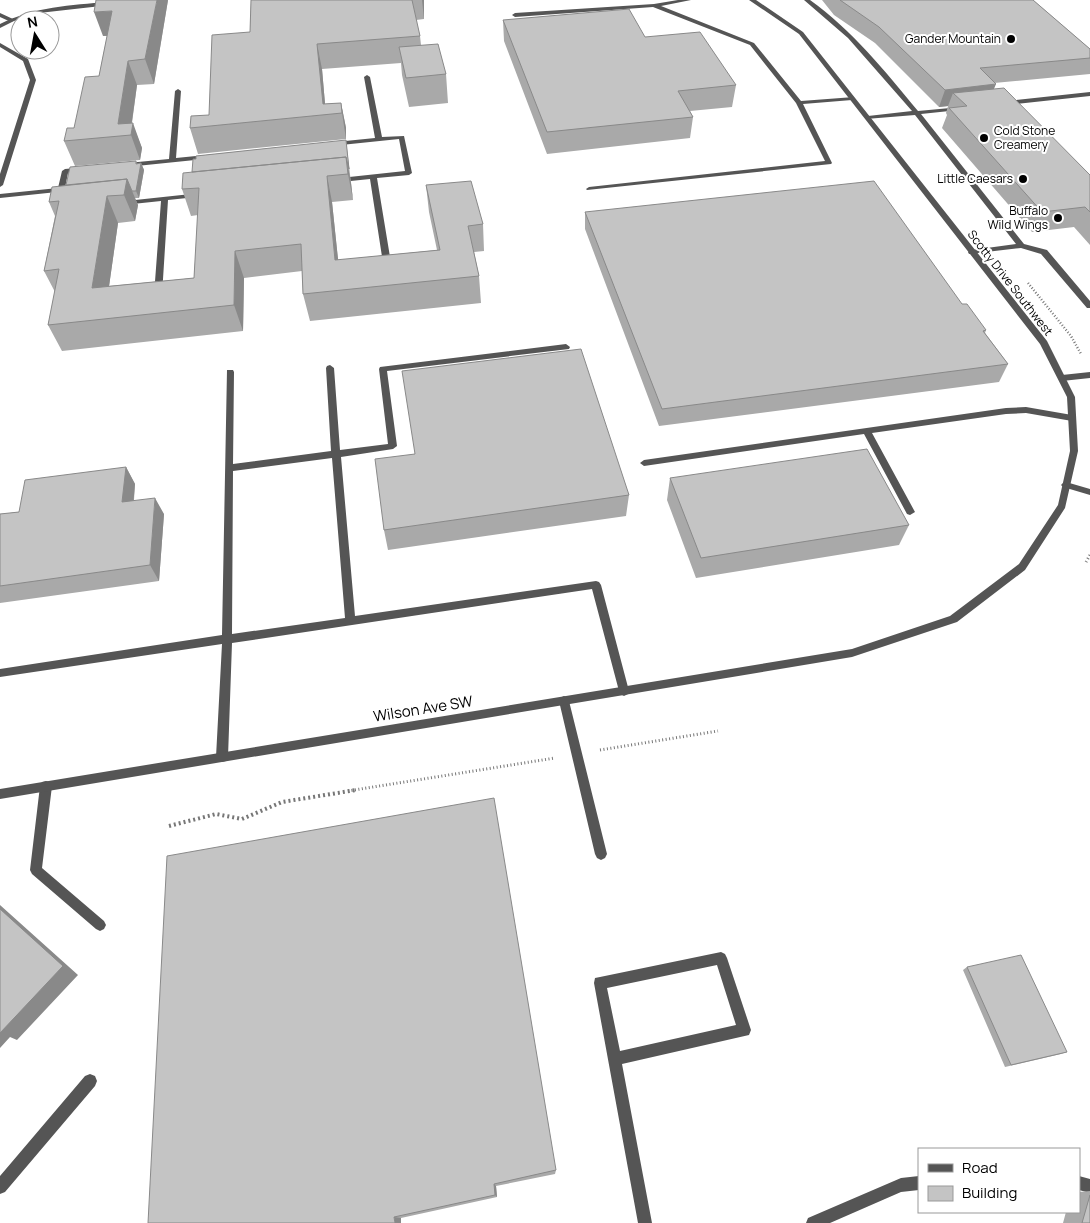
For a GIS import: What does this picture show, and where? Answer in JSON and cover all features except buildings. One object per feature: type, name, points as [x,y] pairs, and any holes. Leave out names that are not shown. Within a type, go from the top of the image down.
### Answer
[{"type":"street","points":[[515,15],[654,5],[688,0]]},
{"type":"street","name":"Scotty Drive Southwest","points":[[752,0],[801,33],[1044,344],[1071,397],[1074,451],[1062,506],[1022,566],[953,619],[852,653]]},
{"type":"street","points":[[807,0],[831,16],[855,40],[917,112],[1020,246]]},
{"type":"street","points":[[51,10],[63,7],[111,4]]},
{"type":"street","points":[[589,189],[829,163],[799,103],[752,44],[654,5]]},
{"type":"street","points":[[0,45],[26,60],[32,80],[0,185]]},
{"type":"street","points":[[367,77],[379,140]]},
{"type":"street","points":[[172,161],[178,91]]},
{"type":"street","points":[[1000,104],[1090,94]]},
{"type":"street","points":[[799,103],[852,98]]},
{"type":"street","points":[[1009,103],[1015,109]]},
{"type":"street","points":[[868,118],[963,108]]},
{"type":"street","points":[[402,137],[409,173],[57,210],[65,171],[172,161],[402,137]]},
{"type":"street","points":[[373,177],[388,263]]},
{"type":"street","points":[[0,196],[61,190]]},
{"type":"street","points":[[158,295],[165,198]]},
{"type":"street","points":[[972,252],[1020,246],[1044,252],[1090,306]]},
{"type":"street","points":[[229,468],[393,446],[383,369],[566,347]]},
{"type":"street","points":[[330,368],[350,621]]},
{"type":"street","points":[[222,757],[227,639],[230,372]]},
{"type":"street","points":[[1062,378],[1090,375]]},
{"type":"street","points":[[644,463],[1019,410],[1044,412],[1072,418]]},
{"type":"street","points":[[867,431],[910,512]]},
{"type":"street","points":[[1066,485],[1090,492]]},
{"type":"street","points":[[0,673],[596,585],[624,691]]},
{"type":"street","name":"Wilson Ave SW","points":[[0,794],[852,653]]},
{"type":"street","points":[[564,700],[601,854]]},
{"type":"street","points":[[46,786],[36,870],[100,924]]},
{"type":"street","points":[[615,1059],[744,1030],[721,958],[600,983],[645,1223]]},
{"type":"street","points":[[0,1187],[90,1080]]},
{"type":"street","points":[[813,1223],[901,1185],[918,1183]]},
{"type":"path","points":[[1086,562],[1090,555]]},
{"type":"path","points":[[169,826],[216,814],[242,819],[282,802],[718,731]]},
{"type":"place","name":"Gander Mountain","points":[[1011,39]]},
{"type":"place","name":"Cold Stone Creamery","points":[[984,138]]},
{"type":"place","name":"Little Caesars","points":[[1023,179]]},
{"type":"place","name":"Buffalo Wild Wings","points":[[1058,218]]}]
